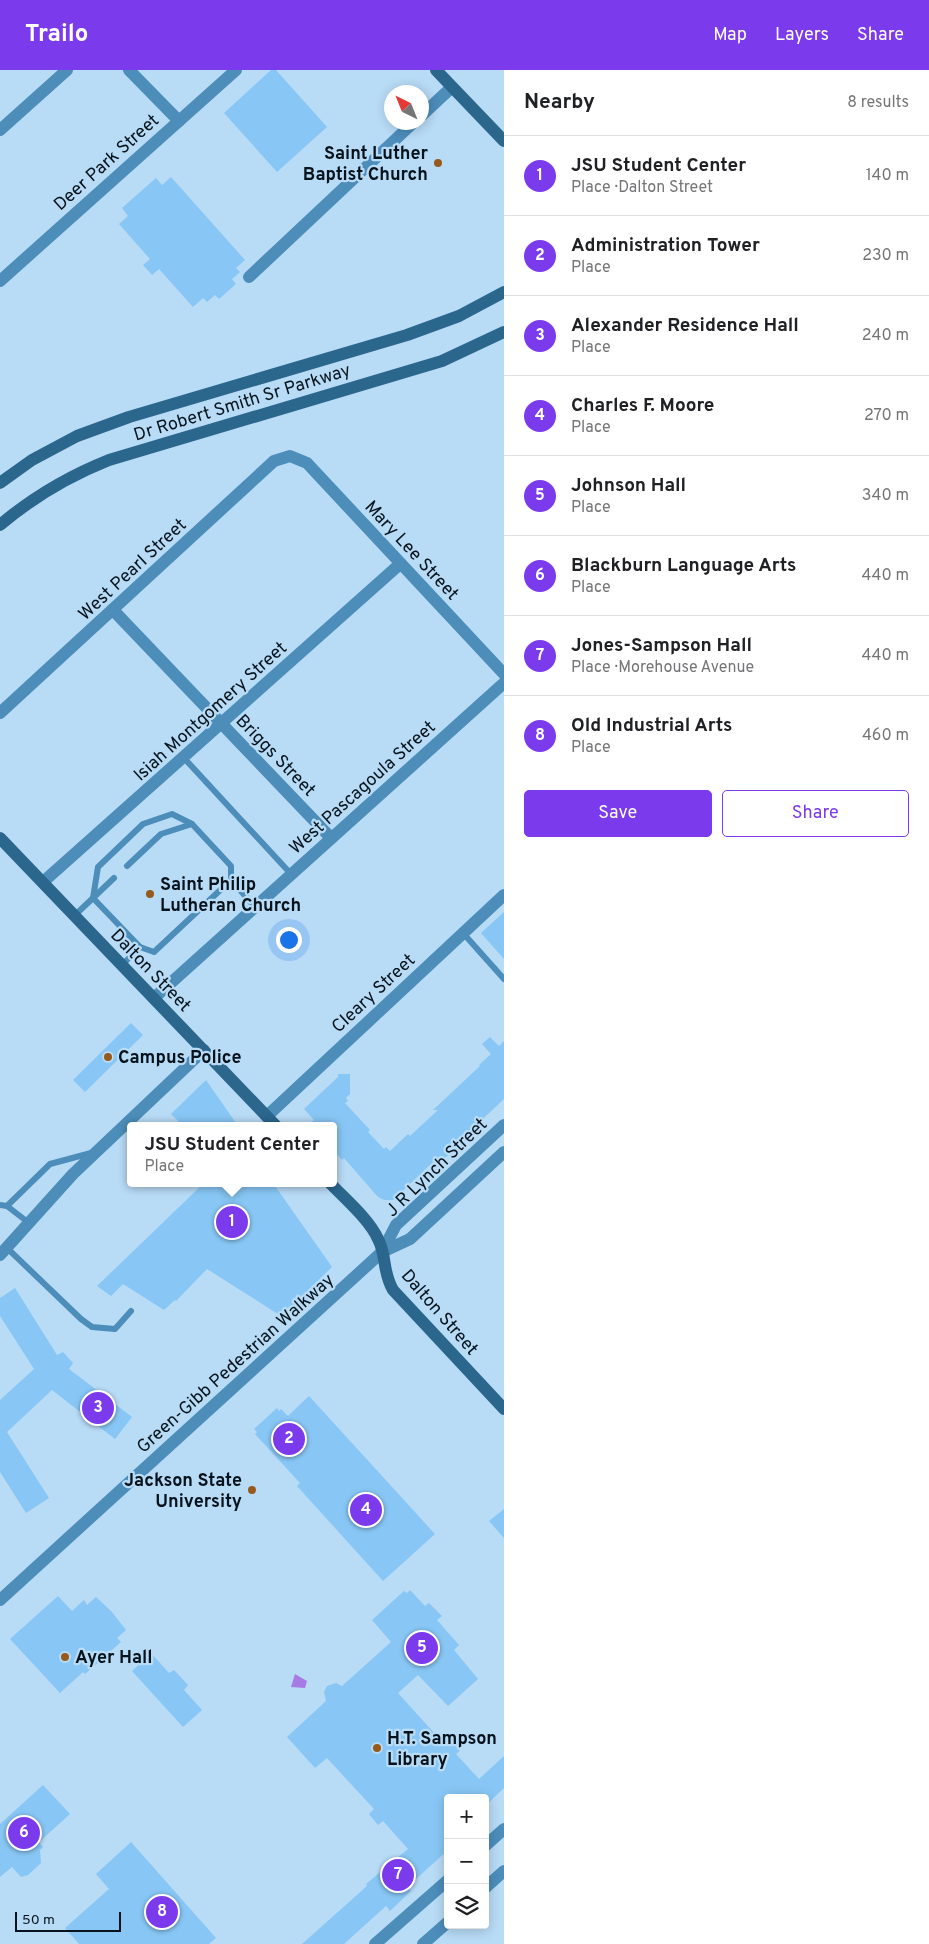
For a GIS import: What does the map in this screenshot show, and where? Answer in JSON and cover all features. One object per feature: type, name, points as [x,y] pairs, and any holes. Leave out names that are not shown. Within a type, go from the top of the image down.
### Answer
[{"type":"street","points":[[0,130],[67,70]]},
{"type":"street","points":[[129,70],[179,121]]},
{"type":"street","name":"Deer Park Street","points":[[0,280],[236,70]]},
{"type":"street","points":[[436,70],[504,141]]},
{"type":"street","points":[[429,108],[452,87]]},
{"type":"street","points":[[249,276],[405,130]]},
{"type":"street","name":"Dr Robert Smith Sr Parkway","points":[[0,483],[32,460],[76,436],[129,417],[407,335],[459,316],[504,292]]},
{"type":"street","name":"Dr Robert Smith Sr Parkway","points":[[0,526],[46,490],[76,474],[109,460],[442,361],[504,332]]},
{"type":"street","name":"Mary Lee Street","points":[[290,456],[307,462],[504,674]]},
{"type":"street","name":"West Pearl Street","points":[[0,713],[274,461],[290,456]]},
{"type":"street","name":"Isiah Montgomery Street","points":[[43,882],[223,724],[400,564]]},
{"type":"street","name":"Briggs Street","points":[[113,610],[332,838]]},
{"type":"street","name":"West Pascagoula Street","points":[[154,998],[504,683]]},
{"type":"street","name":"Dalton Street","points":[[0,838],[272,1122]]},
{"type":"street","name":"Cleary Street","points":[[266,1116],[504,895]]},
{"type":"street","points":[[128,1122],[204,1050]]},
{"type":"street","points":[[4,1251],[73,1174],[127,1123]]},
{"type":"street","name":"J R Lynch Street","points":[[382,1252],[396,1225],[504,1125]]},
{"type":"street","name":"J R Lynch Street","points":[[382,1252],[410,1239],[504,1152]]},
{"type":"street","name":"Dalton Street","points":[[334,1187],[374,1230],[382,1252],[386,1279],[393,1290],[504,1408]]},
{"type":"street","name":"Green-Gibb Pedestrian Walkway","points":[[0,1600],[382,1252]]},
{"type":"street","points":[[489,1842],[504,1829]]},
{"type":"street","points":[[489,1885],[504,1872]]},
{"type":"street","points":[[375,1944],[444,1884]]},
{"type":"street","points":[[423,1944],[444,1926]]},
{"type":"lane","points":[[184,758],[291,874]]},
{"type":"lane","points":[[93,898],[98,866],[143,824],[172,814],[192,824],[231,866],[231,880],[255,907]]},
{"type":"lane","points":[[127,866],[161,834],[192,824]]},
{"type":"lane","points":[[74,916],[114,878]]},
{"type":"lane","points":[[93,898],[140,947],[154,952],[231,880]]},
{"type":"lane","points":[[463,933],[504,978]]},
{"type":"lane","points":[[122,965],[140,947]]},
{"type":"lane","points":[[29,1223],[4,1206],[50,1164],[97,1152]]},
{"type":"lane","points":[[4,1251],[92,1327],[115,1329],[131,1311]]},
{"type":"shaded area","points":[[295,1674],[307,1681],[305,1688],[291,1687]]},
{"type":"building","points":[[271,70],[276,70],[327,127],[277,172],[224,113]]},
{"type":"building","points":[[171,177],[245,260],[236,268],[240,272],[232,279],[236,284],[219,299],[215,295],[207,302],[203,298],[193,307],[159,269],[152,275],[143,265],[150,259],[119,224],[128,216],[122,208],[156,178],[162,185]]},
{"type":"building","points":[[504,912],[504,959],[481,933]]},
{"type":"building","name":"Campus Police","points":[[131,1023],[143,1035],[85,1092],[73,1080]]},
{"type":"building","points":[[490,1037],[499,1046],[504,1041],[504,1099],[454,1146],[456,1148],[437,1165],[433,1162],[393,1200],[384,1200],[378,1197],[344,1158],[342,1160],[337,1154],[337,1122],[312,1122],[314,1120],[304,1109],[338,1077],[338,1074],[350,1074],[350,1094],[346,1098],[348,1101],[345,1103],[370,1130],[368,1132],[384,1149],[386,1147],[390,1151],[408,1134],[410,1136],[438,1110],[433,1110],[491,1054],[482,1044]]},
{"type":"building","points":[[206,1080],[235,1122],[179,1122],[171,1114]]},
{"type":"building","points":[[200,1187],[276,1187],[332,1267],[309,1289],[314,1295],[286,1309],[281,1316],[207,1269],[176,1301],[164,1310],[123,1284],[111,1296],[97,1286]]},
{"type":"building","points":[[15,1288],[57,1355],[63,1352],[73,1363],[69,1369],[132,1417],[115,1439],[52,1390],[7,1432],[49,1498],[26,1513],[0,1472],[0,1400],[34,1369],[0,1316],[0,1298]]},
{"type":"building","points":[[309,1396],[435,1534],[383,1581],[297,1486],[300,1483],[255,1434],[257,1432],[254,1429],[277,1408],[279,1411],[281,1409],[288,1416]]},
{"type":"building","points":[[504,1509],[504,1538],[489,1521]]},
{"type":"building","points":[[410,1590],[425,1606],[429,1603],[442,1616],[437,1620],[459,1645],[454,1650],[478,1679],[448,1706],[418,1675],[398,1693],[445,1745],[451,1740],[460,1751],[456,1754],[479,1779],[504,1756],[504,1788],[489,1802],[489,1794],[444,1794],[444,1854],[407,1887],[411,1891],[390,1911],[386,1906],[344,1944],[302,1944],[367,1886],[366,1884],[408,1849],[383,1821],[378,1825],[369,1814],[374,1809],[327,1758],[315,1768],[287,1737],[326,1701],[324,1692],[327,1686],[336,1683],[342,1686],[391,1642],[372,1620],[404,1591],[407,1593]]},
{"type":"building","name":"Ayer Hall","points":[[58,1596],[72,1611],[84,1600],[87,1605],[96,1597],[112,1612],[126,1630],[117,1638],[121,1642],[60,1693],[10,1639]]},
{"type":"building","name":"Ayer Hall","points":[[151,1653],[169,1673],[174,1670],[188,1685],[184,1690],[202,1710],[183,1727],[132,1671]]},
{"type":"building","points":[[43,1785],[70,1814],[39,1842],[43,1847],[40,1850],[41,1863],[28,1875],[21,1877],[12,1867],[0,1877],[0,1824]]},
{"type":"building","points":[[131,1842],[216,1938],[209,1944],[79,1944],[65,1928],[109,1889],[96,1874]]},
{"type":"place","name":"Saint Luther Baptist Church","points":[[438,163]]},
{"type":"place","name":"Saint Philip Lutheran Church","points":[[150,894]]},
{"type":"place","name":"Campus Police","points":[[108,1057]]},
{"type":"place","name":"JSU Student Center","points":[[232,1222]]},
{"type":"place","name":"Alexander Residence Hall","points":[[98,1408]]},
{"type":"place","name":"Administration Tower","points":[[289,1439]]},
{"type":"place","name":"Jackson State University","points":[[252,1490]]},
{"type":"place","name":"Charles F. Moore","points":[[366,1510]]},
{"type":"place","name":"Johnson Hall","points":[[422,1648]]},
{"type":"place","name":"Ayer Hall","points":[[65,1657]]},
{"type":"place","name":"H.T. Sampson Library","points":[[377,1748]]},
{"type":"place","name":"Blackburn Language Arts","points":[[24,1833]]},
{"type":"place","name":"Jones-Sampson Hall","points":[[398,1875]]},
{"type":"place","name":"Old Industrial Arts","points":[[162,1912]]}]
